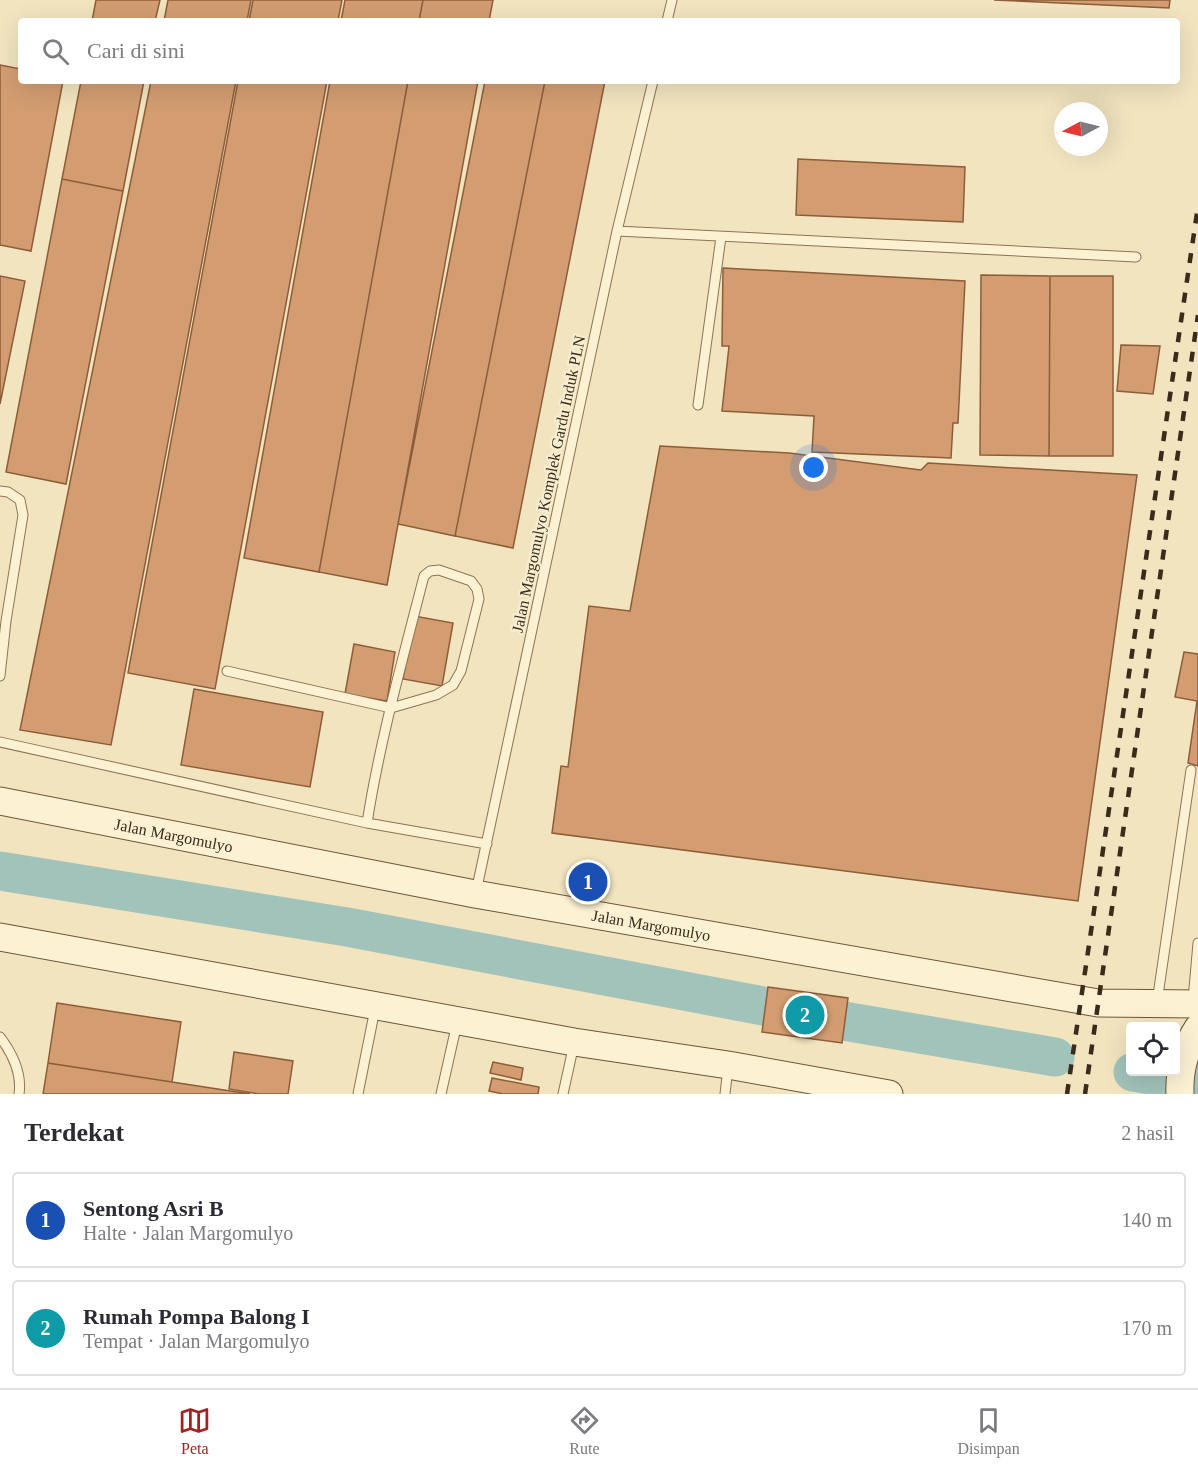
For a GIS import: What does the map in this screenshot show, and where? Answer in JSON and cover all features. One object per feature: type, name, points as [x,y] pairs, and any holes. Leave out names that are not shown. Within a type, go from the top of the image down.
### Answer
[{"type":"main road","name":"Jalan Margomulyo","points":[[0,801],[475,894],[1098,1003],[1157,1004],[1196,1017]]},
{"type":"main road","points":[[0,937],[574,1042],[729,1065],[889,1094]]},
{"type":"main road","points":[[1180,1094],[1179,1080],[1196,1017]]},
{"type":"lane","points":[[668,18],[672,0]]},
{"type":"lane","name":"Jalan Margomulyo Komplek Gardu Induk PLN","points":[[475,894],[617,231],[652,84]]},
{"type":"lane","points":[[617,231],[1136,257]]},
{"type":"lane","points":[[698,405],[721,237]]},
{"type":"lane","points":[[0,491],[8,492],[20,500],[23,515],[3,620],[0,676]]},
{"type":"lane","points":[[227,670],[391,708],[436,695],[453,685],[460,670],[479,599],[477,588],[471,581],[439,570],[430,571],[424,576],[391,708],[373,783],[367,824]]},
{"type":"lane","points":[[0,742],[367,824],[487,844]]},
{"type":"lane","points":[[1157,1004],[1191,770]]},
{"type":"lane","points":[[1196,1017],[1198,943]]},
{"type":"lane","points":[[358,1094],[376,1006]]},
{"type":"lane","points":[[441,1094],[457,1021]]},
{"type":"lane","points":[[0,1037],[8,1048],[21,1082],[19,1094]]},
{"type":"lane","points":[[563,1094],[574,1042]]},
{"type":"lane","points":[[725,1094],[729,1065]]},
{"type":"building","points":[[96,0],[160,0],[156,18],[93,18]]},
{"type":"building","points":[[168,0],[251,0],[248,18],[165,18]]},
{"type":"building","points":[[253,0],[342,0],[339,18],[250,18]]},
{"type":"building","points":[[345,0],[423,0],[420,18],[342,18]]},
{"type":"building","points":[[423,0],[493,0],[490,18],[420,18]]},
{"type":"building","points":[[994,0],[1170,0],[1169,8]]},
{"type":"building","points":[[0,65],[18,68],[18,84],[62,84],[31,251],[0,245]]},
{"type":"building","points":[[80,84],[143,84],[123,191],[62,179]]},
{"type":"building","points":[[150,84],[235,84],[111,745],[20,730]]},
{"type":"building","points":[[237,84],[326,84],[215,689],[128,673]]},
{"type":"building","points":[[329,84],[407,84],[319,572],[244,558]]},
{"type":"building","points":[[407,84],[477,84],[387,585],[319,572]]},
{"type":"building","points":[[484,84],[544,84],[455,536],[398,524]]},
{"type":"building","points":[[544,84],[604,84],[513,548],[455,536]]},
{"type":"building","points":[[798,159],[965,167],[963,222],[796,215]]},
{"type":"building","points":[[62,179],[123,191],[66,484],[6,472]]},
{"type":"building","points":[[723,268],[965,281],[958,423],[953,423],[951,458],[812,452],[814,416],[722,411],[729,346],[722,346]]},
{"type":"building","points":[[981,275],[1050,276],[1049,456],[980,455]]},
{"type":"building","points":[[0,276],[25,281],[0,404]]},
{"type":"building","points":[[1050,276],[1113,276],[1113,456],[1049,456]]},
{"type":"building","points":[[1121,345],[1160,346],[1153,394],[1117,391]]},
{"type":"building","points":[[660,446],[789,453],[921,470],[928,463],[1137,475],[1078,901],[552,833],[561,766],[568,767],[589,606],[630,611]]},
{"type":"building","points":[[414,616],[453,623],[442,686],[403,679]]},
{"type":"building","points":[[354,644],[395,652],[387,701],[345,694]]},
{"type":"building","points":[[1184,652],[1198,654],[1198,766],[1188,763],[1197,701],[1175,697]]},
{"type":"building","points":[[194,689],[323,712],[310,787],[181,765]]},
{"type":"building","points":[[768,987],[848,998],[842,1043],[762,1032]]},
{"type":"building","points":[[57,1003],[181,1022],[172,1082],[48,1063]]},
{"type":"building","points":[[234,1052],[293,1061],[288,1094],[259,1094],[229,1089]]},
{"type":"building","points":[[493,1062],[523,1068],[521,1080],[490,1073]]},
{"type":"building","points":[[48,1063],[172,1082],[250,1094],[43,1094]]},
{"type":"building","points":[[492,1078],[539,1087],[538,1094],[503,1094],[489,1091]]},
{"type":"waterway","points":[[0,871],[347,927],[826,1018],[1055,1057]]},
{"type":"waterway","points":[[1157,1076],[1198,1083]]},
{"type":"railway","points":[[1067,1094],[1198,206]]},
{"type":"railway","points":[[1085,1094],[1198,315]]},
{"type":"place","name":"Sentong Asri B","points":[[588,882]]},
{"type":"place","name":"Rumah Pompa Balong I","points":[[805,1015]]}]
